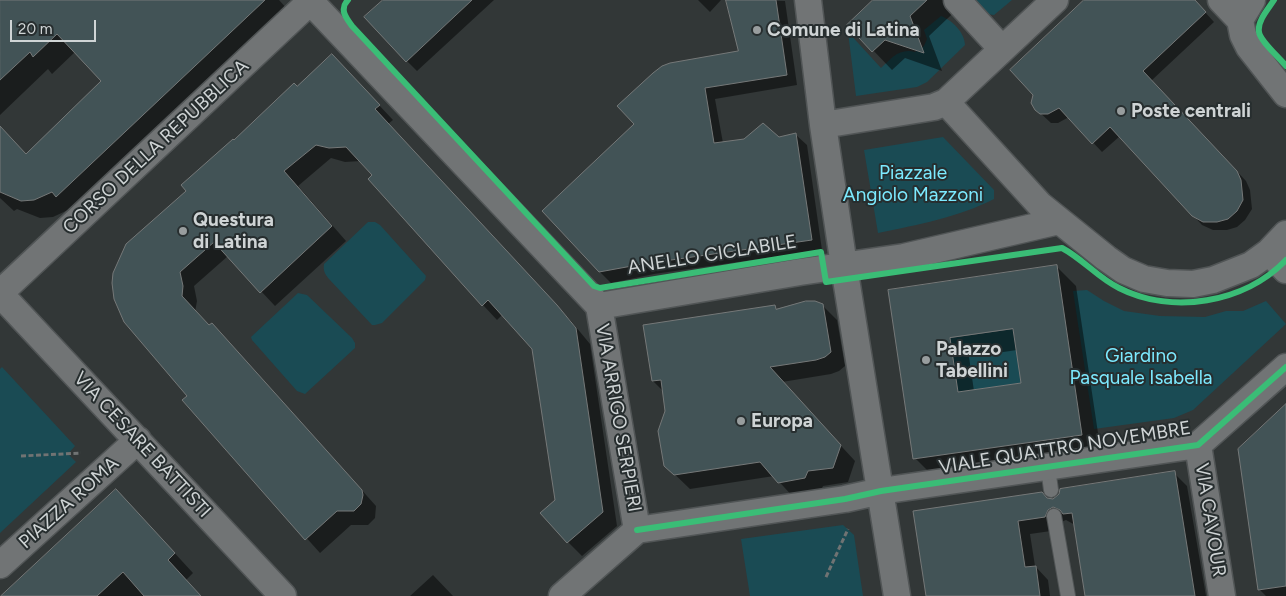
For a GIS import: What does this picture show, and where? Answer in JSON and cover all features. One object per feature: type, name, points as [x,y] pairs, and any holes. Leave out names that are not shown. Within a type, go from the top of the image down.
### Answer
[{"type":"street","points":[[808,0],[823,125],[844,266],[898,596]]},
{"type":"street","points":[[957,0],[1002,49]]},
{"type":"street","points":[[823,125],[934,108],[946,102],[1055,0]]},
{"type":"street","points":[[1221,0],[1246,10],[1243,35],[1249,47],[1286,94]]},
{"type":"street","points":[[310,1],[599,306],[904,257],[1059,221]]},
{"type":"street","name":"CORSO DELLA REPUBBLICA","points":[[0,294],[310,1]]},
{"type":"street","points":[[946,102],[1040,205],[1124,270],[1144,279],[1167,283],[1193,284],[1213,280],[1280,252]]},
{"type":"street","name":"VIA CESARE BATTISTI","points":[[0,294],[284,596]]},
{"type":"street","name":"VIA ARRIGO SERPIERI","points":[[599,306],[637,530]]},
{"type":"street","name":"VIALE QUATTRO NOVEMBRE","points":[[637,530],[845,499],[881,491],[1049,479],[1198,445],[1286,367]]},
{"type":"street","name":"PIAZZA ROMA","points":[[0,566],[138,440]]},
{"type":"street","name":"VIA CAVOUR","points":[[1198,445],[1222,596]]},
{"type":"street","points":[[562,596],[637,530]]},
{"type":"lane","points":[[1054,516],[1068,596]]},
{"type":"path","points":[[21,456],[89,452]]},
{"type":"path","points":[[826,577],[848,529]]},
{"type":"green space","points":[[972,0],[1012,0],[994,15],[987,14]]},
{"type":"green space","points":[[941,16],[957,28],[963,36],[965,45],[927,82],[917,87],[856,96],[848,32],[881,68],[892,57],[904,51],[915,52],[924,46],[927,39],[924,30]]},
{"type":"green space","name":"Piazzale Angiolo Mazzoni","points":[[943,137],[994,190],[994,199],[952,216],[878,233],[864,150]]},
{"type":"green space","points":[[368,222],[375,222],[380,225],[426,276],[425,280],[382,323],[375,325],[372,325],[329,279],[324,269],[324,264]]},
{"type":"green space","name":"Giardino Pasquale Isabella","points":[[1087,290],[1124,311],[1160,316],[1205,317],[1226,311],[1243,311],[1266,301],[1286,324],[1193,410],[1174,418],[1094,429],[1073,291]]},
{"type":"green space","points":[[298,293],[307,295],[355,343],[355,348],[305,394],[297,391],[251,337]]},
{"type":"green space","points":[[1013,329],[1021,383],[958,392],[950,338]]},
{"type":"green space","points":[[2,367],[75,446],[68,454],[76,462],[0,533],[0,369]]},
{"type":"green space","points":[[843,525],[854,535],[863,596],[750,596],[741,539]]},
{"type":"building","points":[[0,0],[265,0],[56,197],[52,192],[34,200],[21,201],[0,192],[0,126],[26,154],[101,81],[57,34],[33,57],[30,52],[0,80]]},
{"type":"building","points":[[383,0],[472,0],[406,62],[364,17]]},
{"type":"building","points":[[726,0],[776,0],[787,75],[705,88],[714,143],[744,139],[763,123],[779,137],[796,133],[812,240],[599,272],[542,211],[634,124],[617,106],[653,73],[670,63],[738,51]]},
{"type":"building","points":[[873,0],[927,0],[910,16],[924,53],[885,40],[872,52],[847,25]]},
{"type":"building","name":"Poste centrali","points":[[1084,0],[1195,0],[1206,12],[1143,71],[1237,171],[1241,180],[1243,200],[1237,211],[1228,219],[1217,222],[1203,222],[1192,216],[1110,127],[1092,144],[1059,108],[1048,114],[1040,114],[1035,110],[1031,103],[1033,95],[1010,70]]},
{"type":"building","points":[[332,54],[380,105],[375,109],[557,305],[576,328],[603,512],[567,543],[540,513],[555,500],[532,349],[488,300],[482,306],[368,179],[372,175],[346,147],[329,148],[316,145],[284,171],[332,226],[260,293],[214,242],[180,272],[183,286],[182,296],[209,325],[212,323],[362,490],[361,504],[354,511],[337,511],[305,540],[182,400],[187,396],[124,322],[114,299],[112,283],[113,273],[126,244],[186,191],[181,185],[234,140],[294,83],[297,86]]},
{"type":"building","name":"Palazzo Tabellini","points":[[1057,265],[1082,435],[913,459],[888,290]],"holes":[[[1013,329],[1021,383],[958,392],[950,338]]]},
{"type":"building","points":[[806,301],[815,301],[823,304],[831,352],[825,357],[816,360],[770,367],[841,445],[833,468],[808,471],[805,478],[778,483],[760,462],[674,475],[664,466],[658,431],[665,411],[661,380],[652,381],[643,325],[775,305],[776,309]]},
{"type":"building","points":[[1286,404],[1286,586],[1258,590],[1238,449]]},
{"type":"building","points":[[1175,471],[1195,596],[1085,596],[1072,513],[1063,514],[1060,510],[1053,507],[1048,510],[1045,517],[1018,521],[1025,567],[1036,566],[1040,596],[926,596],[913,511],[1042,492],[1047,498],[1053,499],[1059,494],[1060,489]]},
{"type":"building","points":[[116,489],[175,553],[168,560],[201,596],[144,596],[123,572],[97,596],[1,596]]},
{"type":"cycle path","name":"ANELLO CICLABILE","points":[[348,0],[345,3],[344,10],[352,26],[594,286],[600,288],[821,252],[826,282],[1062,248],[1119,288],[1140,296],[1162,301],[1184,302],[1207,300],[1229,295],[1269,275],[1286,260]]},
{"type":"cycle path","points":[[1274,0],[1260,23],[1259,32],[1266,45],[1286,66]]},
{"type":"cycle path","points":[[637,530],[845,499],[881,491],[1198,445],[1286,367]]},
{"type":"place","name":"Comune di Latina","points":[[757,30]]},
{"type":"place","name":"Poste centrali","points":[[1121,111]]},
{"type":"place","name":"Questura di Latina","points":[[183,231]]},
{"type":"place","name":"Palazzo Tabellini","points":[[926,360]]},
{"type":"place","name":"Europa","points":[[741,421]]}]
